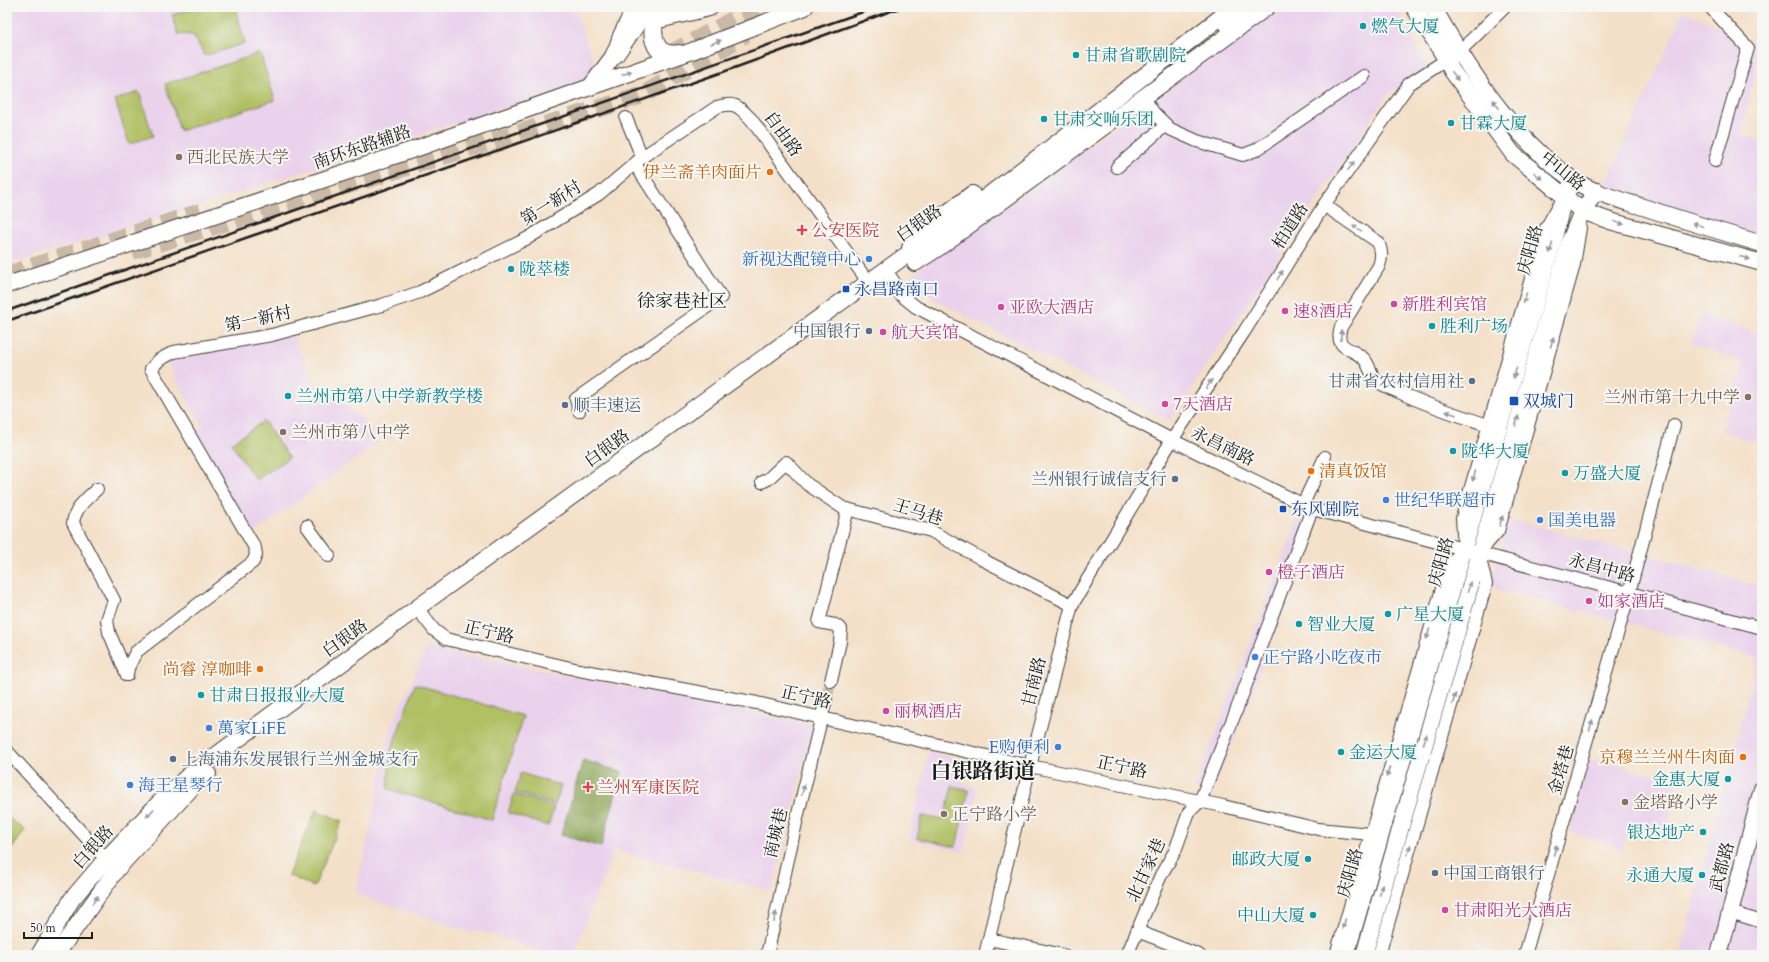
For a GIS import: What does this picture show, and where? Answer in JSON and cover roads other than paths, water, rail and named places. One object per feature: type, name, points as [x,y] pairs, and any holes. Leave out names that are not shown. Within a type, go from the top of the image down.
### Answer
[{"type":"highway","points":[[615,54],[638,21],[647,18],[662,17],[709,7]]},
{"type":"highway","points":[[662,17],[654,20],[652,36],[655,43],[662,52],[670,56],[679,54]]},
{"type":"main road","points":[[590,86],[615,54],[621,36],[635,7]]},
{"type":"main road","name":"南环东路辅路","points":[[7,285],[415,149],[679,54],[692,51],[805,7]]},
{"type":"main road","points":[[905,263],[922,232],[1219,7]]},
{"type":"main road","name":"白银路","points":[[39,955],[72,899],[106,859],[159,803],[188,776],[420,612],[905,263],[1234,7]]},
{"type":"main road","name":"白银路","points":[[936,239],[1250,7]]},
{"type":"main road","points":[[905,263],[938,248],[1268,7]]},
{"type":"main road","name":"中山路","points":[[1414,7],[1446,59],[1452,72],[1510,150],[1530,169],[1582,211],[1610,221],[1762,263]]},
{"type":"main road","name":"中山路","points":[[1433,7],[1460,50],[1512,125],[1540,153],[1574,180],[1597,191],[1762,244]]},
{"type":"main road","name":"庆阳路","points":[[1364,955],[1564,197],[1574,180]]},
{"type":"main road","name":"庆阳路","points":[[1346,955],[1375,835],[1472,550],[1569,242],[1582,211],[1597,191]]},
{"type":"main road","name":"白银路","points":[[56,955],[118,869],[196,783],[420,612],[869,283],[888,275]]},
{"type":"main road","name":"武都路","points":[[1726,955],[1762,790]]},
{"type":"main road","name":"武都路","points":[[1719,955],[1734,913],[1762,819]]},
{"type":"street","name":"柏道路","points":[[1172,440],[1244,332],[1324,205],[1409,84],[1460,50],[1505,7]]},
{"type":"street","points":[[1710,7],[1748,48],[1715,162]]},
{"type":"street","points":[[1144,98],[1153,112],[1170,129],[1197,141],[1243,155],[1256,150],[1364,76]]},
{"type":"street","name":"自由路","points":[[638,160],[718,107],[726,104],[739,106],[751,119],[869,283]]},
{"type":"street","points":[[579,411],[576,399],[721,297],[638,160],[626,118]]},
{"type":"street","points":[[1117,167],[1166,125]]},
{"type":"street","name":"第一新村","points":[[97,489],[85,499],[74,514],[73,522],[114,600],[107,620],[109,632],[127,675],[128,668],[136,652],[253,562],[256,555],[251,541],[152,369],[159,360],[174,352],[272,336],[382,305],[420,292],[528,238],[598,194],[638,160]]},
{"type":"street","points":[[1379,955],[1486,584],[1472,550],[1462,518],[1545,230],[1564,197]]},
{"type":"street","points":[[1324,205],[1378,242],[1381,250],[1382,258],[1379,266],[1341,327],[1340,339],[1342,344],[1345,348],[1363,358],[1372,375],[1378,382],[1385,386],[1424,404],[1488,426]]},
{"type":"street","name":"永昌南路","points":[[888,275],[901,295],[916,308],[1172,440],[1308,507],[1472,550]]},
{"type":"street","name":"金塔巷","points":[[1525,955],[1629,593],[1674,425]]},
{"type":"street","name":"甘南路","points":[[985,955],[1030,766],[1072,605],[1172,440]]},
{"type":"street","points":[[1200,801],[1238,706],[1325,457]]},
{"type":"street","name":"王马巷","points":[[762,482],[768,479],[786,462],[807,484],[843,508],[931,531],[986,562],[1072,605]]},
{"type":"street","points":[[831,681],[842,629],[835,625],[819,622],[848,509]]},
{"type":"street","points":[[307,526],[329,556]]},
{"type":"street","name":"永昌中路","points":[[1472,550],[1762,628]]},
{"type":"street","name":"正宁路","points":[[420,612],[434,630],[446,639],[579,670],[757,703],[1030,766],[1200,801],[1318,829],[1375,835]]},
{"type":"street","name":"南城巷","points":[[767,955],[826,699]]},
{"type":"street","points":[[7,751],[106,859]]},
{"type":"street","name":"北甘家巷","points":[[1127,955],[1161,875],[1175,851],[1189,812],[1200,801]]},
{"type":"street","points":[[1336,955],[1375,835]]},
{"type":"street","points":[[1734,913],[1762,922]]},
{"type":"street","points":[[1137,931],[1199,955]]},
{"type":"street","points":[[989,939],[1063,955]]},
{"type":"tunnel","points":[[670,54],[757,7]]},
{"type":"tunnel","points":[[132,251],[643,95],[746,34]]},
{"type":"tunnel","points":[[7,275],[201,212]]},
{"type":"tunnel","points":[[826,699],[831,681]]},
{"type":"railway","points":[[7,311],[877,7]]},
{"type":"railway","points":[[7,321],[723,72],[902,7]]},
{"type":"place","name":"燃气大厦","points":[[1363,26]]},
{"type":"place","name":"甘肃省歌剧院","points":[[1076,55]]},
{"type":"place","name":"甘肃交响乐团","points":[[1044,119]]},
{"type":"place","name":"甘霖大厦","points":[[1451,123]]},
{"type":"place","name":"西北民族大学","points":[[179,157]]},
{"type":"place","name":"伊兰斋羊肉面片","points":[[770,172]]},
{"type":"place","name":"公安医院","points":[[802,230]]},
{"type":"place","name":"新视达配镜中心","points":[[869,259]]},
{"type":"place","name":"陇萃楼","points":[[511,269]]},
{"type":"place","name":"永昌路南口","points":[[846,289]]},
{"type":"place","name":"新胜利宾馆","points":[[1394,304]]},
{"type":"place","name":"亚欧大酒店","points":[[1001,307]]},
{"type":"place","name":"速8酒店","points":[[1285,311]]},
{"type":"place","name":"胜利广场","points":[[1432,326]]},
{"type":"place","name":"中国银行","points":[[869,331]]},
{"type":"place","name":"航天宾馆","points":[[883,332]]},
{"type":"place","name":"甘肃省农村信用社","points":[[1472,381]]},
{"type":"place","name":"兰州市第八中学新教学楼","points":[[288,396]]},
{"type":"place","name":"兰州市第十九中学","points":[[1748,397]]},
{"type":"place","name":"双城门","points":[[1514,401]]},
{"type":"place","name":"7天酒店","points":[[1165,404]]},
{"type":"place","name":"顺丰速运","points":[[565,405]]},
{"type":"place","name":"兰州市第八中学","points":[[283,432]]},
{"type":"place","name":"陇华大厦","points":[[1453,451]]},
{"type":"place","name":"清真饭馆","points":[[1311,471]]},
{"type":"place","name":"万盛大厦","points":[[1565,473]]},
{"type":"place","name":"兰州银行诚信支行","points":[[1175,479]]},
{"type":"place","name":"世纪华联超市","points":[[1386,500]]},
{"type":"place","name":"东风剧院","points":[[1283,509]]},
{"type":"place","name":"国美电器","points":[[1540,520]]},
{"type":"place","name":"橙子酒店","points":[[1269,572]]},
{"type":"place","name":"如家酒店","points":[[1589,601]]},
{"type":"place","name":"广星大厦","points":[[1388,614]]},
{"type":"place","name":"智业大厦","points":[[1299,624]]},
{"type":"place","name":"正宁路小吃夜市","points":[[1255,657]]},
{"type":"place","name":"尚睿 淳咖啡","points":[[260,669]]},
{"type":"place","name":"甘肃日报报业大厦","points":[[201,695]]},
{"type":"place","name":"丽枫酒店","points":[[886,711]]},
{"type":"place","name":"萬家LiFE","points":[[209,728]]},
{"type":"place","name":"E购便利","points":[[1058,747]]},
{"type":"place","name":"金运大厦","points":[[1341,752]]},
{"type":"place","name":"京穆兰兰州牛肉面","points":[[1743,757]]},
{"type":"place","name":"上海浦东发展银行兰州金城支行","points":[[173,759]]},
{"type":"place","name":"金惠大厦","points":[[1728,779]]},
{"type":"place","name":"海王星琴行","points":[[130,785]]},
{"type":"place","name":"兰州军康医院","points":[[588,787]]},
{"type":"place","name":"金塔路小学","points":[[1625,802]]},
{"type":"place","name":"正宁路小学","points":[[944,814]]},
{"type":"place","name":"银达地产","points":[[1703,832]]},
{"type":"place","name":"邮政大厦","points":[[1308,859]]},
{"type":"place","name":"中国工商银行","points":[[1435,873]]},
{"type":"place","name":"永通大厦","points":[[1702,875]]},
{"type":"place","name":"甘肃阳光大酒店","points":[[1445,910]]},
{"type":"place","name":"中山大厦","points":[[1313,915]]},
{"type":"district","name":"徐家巷社区","points":[[682,301]]},
{"type":"district","name":"白银路街道","points":[[983,771]]}]
